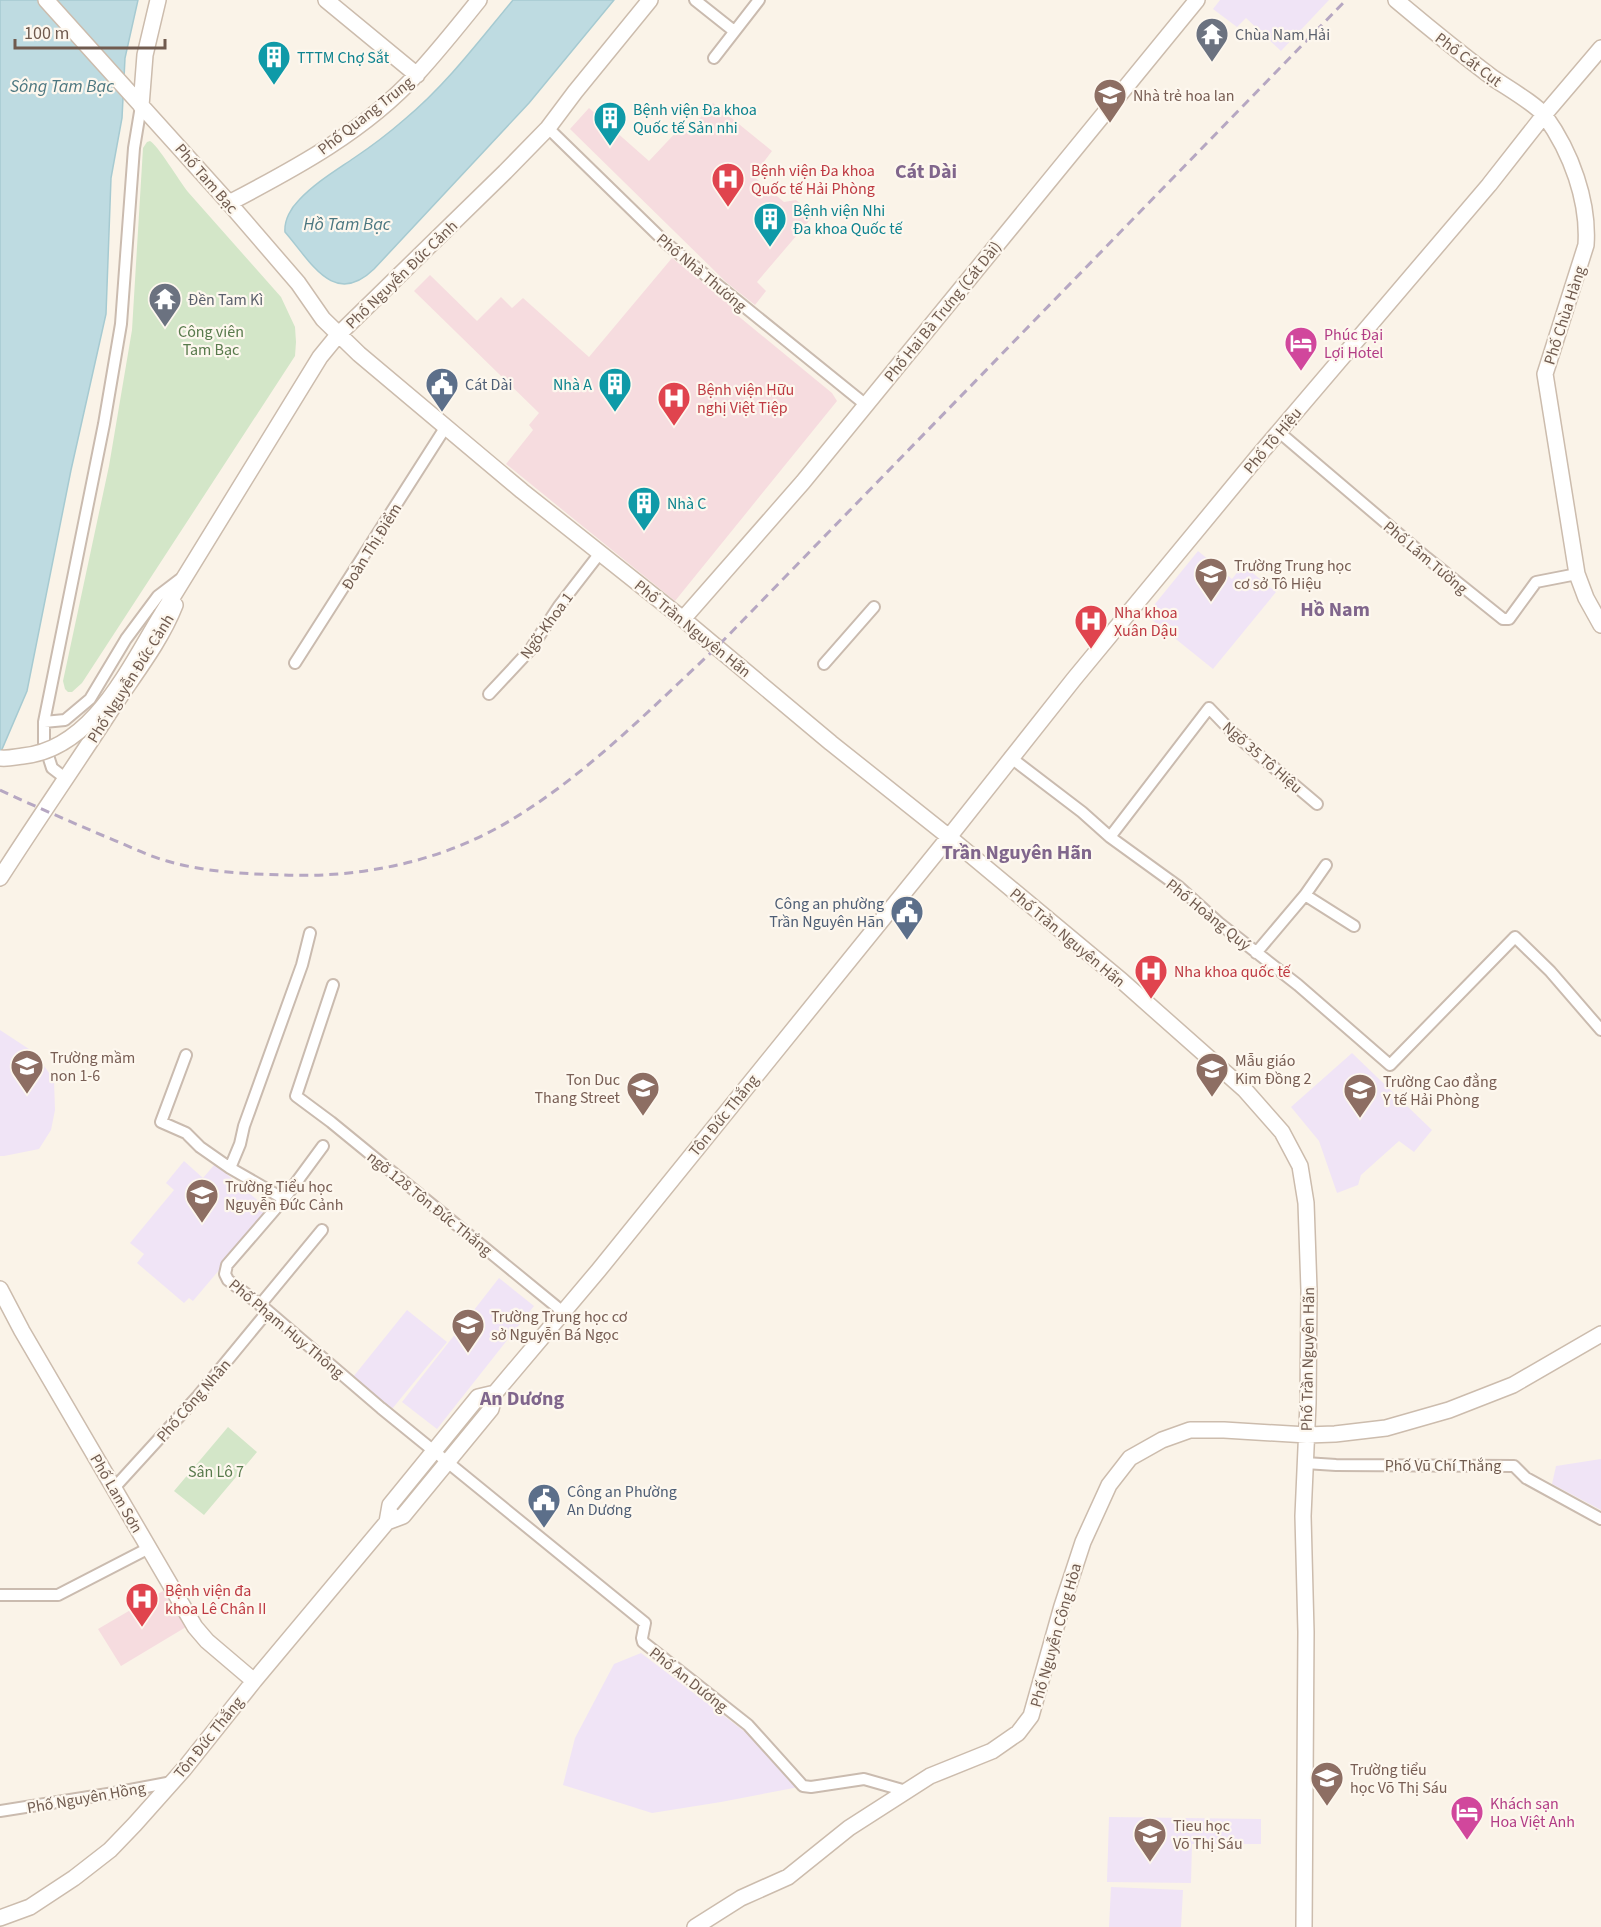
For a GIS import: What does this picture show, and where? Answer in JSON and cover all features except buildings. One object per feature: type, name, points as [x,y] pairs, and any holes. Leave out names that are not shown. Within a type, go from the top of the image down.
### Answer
[{"type":"main road","name":"Phố Tam Bạc","points":[[46,0],[229,203],[298,283],[323,319],[338,335]]},
{"type":"main road","points":[[141,106],[145,55],[158,0]]},
{"type":"main road","points":[[326,0],[417,75]]},
{"type":"main road","name":"Phố Quang Trung","points":[[229,203],[310,159],[353,130],[417,75],[479,0]]},
{"type":"main road","name":"Phố Nguyễn Đức Cảnh","points":[[0,758],[32,755],[51,749],[87,725],[109,701],[320,357],[338,335],[506,172],[548,128],[650,0]]},
{"type":"main road","name":"Phố Hai Bà Trưng (Cát Dài)","points":[[683,619],[803,482],[1197,0]]},
{"type":"main road","name":"Phố Cát Cụt","points":[[1396,0],[1442,40],[1544,115]]},
{"type":"main road","name":"Phố Tô Hiệu","points":[[950,837],[1010,757],[1601,48]]},
{"type":"main road","name":"Phố Chùa Hàng","points":[[1544,115],[1570,159],[1584,208],[1587,228],[1594,246],[1545,374],[1577,574],[1586,598],[1601,625]]},
{"type":"main road","name":"Phố Trần Nguyên Hãn","points":[[338,335],[445,428],[950,837],[1122,981],[1245,1090],[1282,1132],[1300,1166],[1306,1203],[1308,1290],[1304,1536],[1306,1632],[1304,1927]]},
{"type":"main road","name":"Phố Nguyễn Đức Cảnh","points":[[0,878],[132,681],[169,620],[187,575]]},
{"type":"main road","name":"Tôn Đức Thắng","points":[[0,1918],[30,1907],[74,1878],[110,1850],[172,1782],[387,1522],[403,1515],[492,1408],[495,1393],[950,837]]},
{"type":"main road","name":"Phố Lam Sơn","points":[[0,1289],[22,1331],[195,1627],[207,1641],[254,1681]]},
{"type":"main road","name":"Phố Nguyễn Công Hòa","points":[[695,1927],[741,1898],[789,1877],[849,1828],[930,1776],[992,1751],[1018,1733],[1031,1716],[1083,1542],[1109,1485],[1130,1458],[1162,1440],[1190,1430],[1307,1435],[1386,1428],[1449,1410],[1513,1385],[1601,1334]]},
{"type":"main road","name":"Tôn Đức Thắng","points":[[387,1522],[390,1505],[478,1397],[495,1393]]},
{"type":"street","points":[[695,0],[734,31]]},
{"type":"street","points":[[714,58],[759,0]]},
{"type":"street","points":[[65,778],[52,768],[44,743],[44,722],[102,435],[122,318],[129,202],[141,106]]},
{"type":"street","name":"Phố Nhà Thương","points":[[548,128],[667,244],[866,405]]},
{"type":"street","name":"Đoàn Thị Điểm","points":[[296,663],[445,428]]},
{"type":"street","name":"Phố Lâm Tường","points":[[1279,432],[1427,558],[1503,619],[1509,619],[1536,582],[1577,574]]},
{"type":"street","name":"Ngõ-Khoa 1","points":[[489,694],[530,650],[559,606],[600,553]]},
{"type":"street","points":[[44,722],[65,720],[90,699],[126,639],[158,596],[187,575]]},
{"type":"street","points":[[824,664],[874,606]]},
{"type":"street","name":"Ngõ 35 Tô Hiệu","points":[[1110,837],[1209,708],[1233,733],[1317,804]]},
{"type":"street","name":"Phố Hoàng Quý","points":[[1010,757],[1082,812],[1110,837],[1179,887],[1256,953],[1298,985],[1390,1065],[1515,938],[1550,971],[1601,1030]]},
{"type":"street","points":[[1256,953],[1326,865]]},
{"type":"street","points":[[1305,894],[1354,926]]},
{"type":"street","points":[[230,1168],[302,965],[310,933]]},
{"type":"street","name":"ngõ 128 Tôn Đức Thắng","points":[[333,985],[296,1096],[563,1312]]},
{"type":"street","points":[[186,1055],[161,1122],[186,1133],[200,1147],[230,1168],[285,1199]]},
{"type":"street","name":"Phố Phạm Huy Thông","points":[[323,1146],[285,1199],[227,1265],[225,1274],[228,1280],[447,1462]]},
{"type":"street","name":"Phố Công Nhân","points":[[115,1487],[198,1396],[322,1230]]},
{"type":"street","name":"Phố An Dương","points":[[447,1462],[645,1623],[642,1634],[643,1642],[748,1725],[803,1786],[811,1787],[864,1779],[906,1791]]},
{"type":"street","name":"Phố Vũ Chí Thắng","points":[[1305,1463],[1514,1466],[1526,1478],[1601,1519]]},
{"type":"street","points":[[0,1595],[58,1596],[149,1548]]},
{"type":"street","name":"Phố Nguyên Hồng","points":[[0,1811],[172,1782]]},
{"type":"shaded area","points":[[1220,0],[1329,0],[1281,51],[1246,18],[1237,27],[1213,9]]},
{"type":"shaded area","name":"Bệnh viện Đa khoa Quốc tế Hải Phòng","points":[[713,103],[772,151],[753,176],[784,202],[796,200],[814,215],[757,282],[766,291],[755,305],[726,282],[570,129],[589,108],[649,161],[681,127],[688,132]]},
{"type":"shaded area","name":"Bệnh viện Hữu nghị Việt Tiệp","points":[[672,258],[739,311],[737,315],[832,393],[837,401],[675,601],[506,464],[533,430],[529,425],[539,413],[414,291],[430,275],[477,321],[501,297],[512,308],[523,298],[589,357]]},
{"type":"shaded area","name":"Trường Trung học cơ sở Tô Hiệu","points":[[1198,551],[1232,579],[1243,565],[1276,592],[1213,669],[1146,615]]},
{"type":"shaded area","name":"Trường mầm non 1-6","points":[[0,1030],[35,1053],[54,1080],[55,1110],[51,1130],[39,1149],[4,1156],[0,1156]]},
{"type":"shaded area","name":"Trường Cao đẳng Y tế Hải Phòng","points":[[1352,1053],[1432,1130],[1414,1152],[1399,1141],[1361,1175],[1358,1185],[1337,1193],[1319,1141],[1291,1107]]},
{"type":"shaded area","name":"Trường Tiểu học Nguyễn Đức Cảnh","points":[[184,1161],[203,1178],[215,1164],[262,1204],[267,1198],[274,1205],[193,1301],[189,1298],[184,1303],[137,1263],[144,1254],[130,1243],[174,1190],[166,1183]]},
{"type":"shaded area","name":"Trường Trung học cơ sở Nguyễn Bá Ngọc","points":[[499,1278],[534,1306],[437,1429],[402,1402]]},
{"type":"shaded area","points":[[407,1310],[447,1342],[392,1409],[353,1377]]},
{"type":"shaded area","points":[[1601,1459],[1601,1510],[1552,1484],[1556,1466]]},
{"type":"shaded area","name":"Bệnh viện đa khoa Lê Chân II","points":[[163,1591],[186,1627],[121,1666],[98,1629]]},
{"type":"shaded area","points":[[641,1653],[761,1744],[799,1787],[652,1813],[563,1785],[575,1738],[614,1664]]},
{"type":"shaded area","name":"Tieu học Võ Thị Sáu","points":[[1109,1817],[1261,1819],[1261,1844],[1192,1844],[1191,1883],[1107,1882]]},
{"type":"shaded area","points":[[1111,1887],[1183,1890],[1181,1927],[1109,1927]]},
{"type":"green space","name":"Công viên Tam Bạc","points":[[150,141],[188,192],[281,297],[295,327],[295,356],[82,683],[72,692],[68,692],[63,681],[109,466],[132,330],[143,148]]},
{"type":"green space","name":"Sân Lô 7","points":[[228,1427],[257,1452],[204,1515],[174,1491]]},
{"type":"water","name":"Sông Tam Bạc","points":[[0,0],[138,0],[125,58],[122,118],[111,178],[106,314],[71,470],[27,691],[0,754]]},
{"type":"water","name":"Hồ Tam Bạc","points":[[513,0],[614,0],[529,103],[374,269],[360,280],[347,284],[335,282],[324,276],[285,232],[287,219],[293,207],[318,183],[380,139],[420,106],[462,62]]},
{"type":"railway","points":[[0,790],[159,859],[196,868],[240,873],[312,875],[367,871],[422,859],[474,840],[499,827],[529,809],[586,767],[716,648],[1346,0]]},
{"type":"place","name":"Chùa Nam Hải","points":[[1212,63]]},
{"type":"place","name":"TTTM Chợ Sắt","points":[[274,86]]},
{"type":"place","name":"Nhà trẻ hoa lan","points":[[1110,124]]},
{"type":"place","name":"Bệnh viện Đa khoa Quốc tế Sản nhi","points":[[610,147]]},
{"type":"place","name":"Bệnh viện Đa khoa Quốc tế Hải Phòng","points":[[728,208]]},
{"type":"place","name":"Bệnh viện Nhi Đa khoa Quốc tế","points":[[770,248]]},
{"type":"place","name":"Đền Tam Kì","points":[[165,328]]},
{"type":"place","name":"Phúc Đại Lợi Hotel","points":[[1301,372]]},
{"type":"place","name":"Cát Dài","points":[[442,413]]},
{"type":"place","name":"Nhà A","points":[[615,413]]},
{"type":"place","name":"Bệnh viện Hữu nghị Việt Tiệp","points":[[674,427]]},
{"type":"place","name":"Nhà C","points":[[644,532]]},
{"type":"place","name":"Trường Trung học cơ sở Tô Hiệu","points":[[1211,603]]},
{"type":"place","name":"Nha khoa Xuân Dậu","points":[[1091,650]]},
{"type":"place","name":"Công an phường Trần Nguyên Hãn","points":[[907,941]]},
{"type":"place","name":"Nha khoa quốc tế","points":[[1151,1000]]},
{"type":"place","name":"Trường mầm non 1-6","points":[[27,1095]]},
{"type":"place","name":"Mẫu giáo Kim Đồng 2","points":[[1212,1098]]},
{"type":"place","name":"Ton Duc Thang Street","points":[[643,1117]]},
{"type":"place","name":"Trường Cao đẳng Y tế Hải Phòng","points":[[1360,1119]]},
{"type":"place","name":"Trường Tiểu học Nguyễn Đức Cảnh","points":[[202,1224]]},
{"type":"place","name":"Trường Trung học cơ sở Nguyễn Bá Ngọc","points":[[468,1354]]},
{"type":"place","name":"Công an Phường An Dương","points":[[544,1529]]},
{"type":"place","name":"Bệnh viện đa khoa Lê Chân II","points":[[142,1628]]},
{"type":"place","name":"Trường tiểu học Võ Thị Sáu","points":[[1327,1807]]},
{"type":"place","name":"Khách sạn Hoa Việt Anh","points":[[1467,1841]]},
{"type":"place","name":"Tieu học Võ Thị Sáu","points":[[1150,1863]]},
{"type":"district","name":"Cát Dài","points":[[926,171]]},
{"type":"district","name":"Hồ Nam","points":[[1335,609]]},
{"type":"district","name":"Trần Nguyên Hãn","points":[[1017,852]]},
{"type":"district","name":"An Dương","points":[[522,1398]]}]
